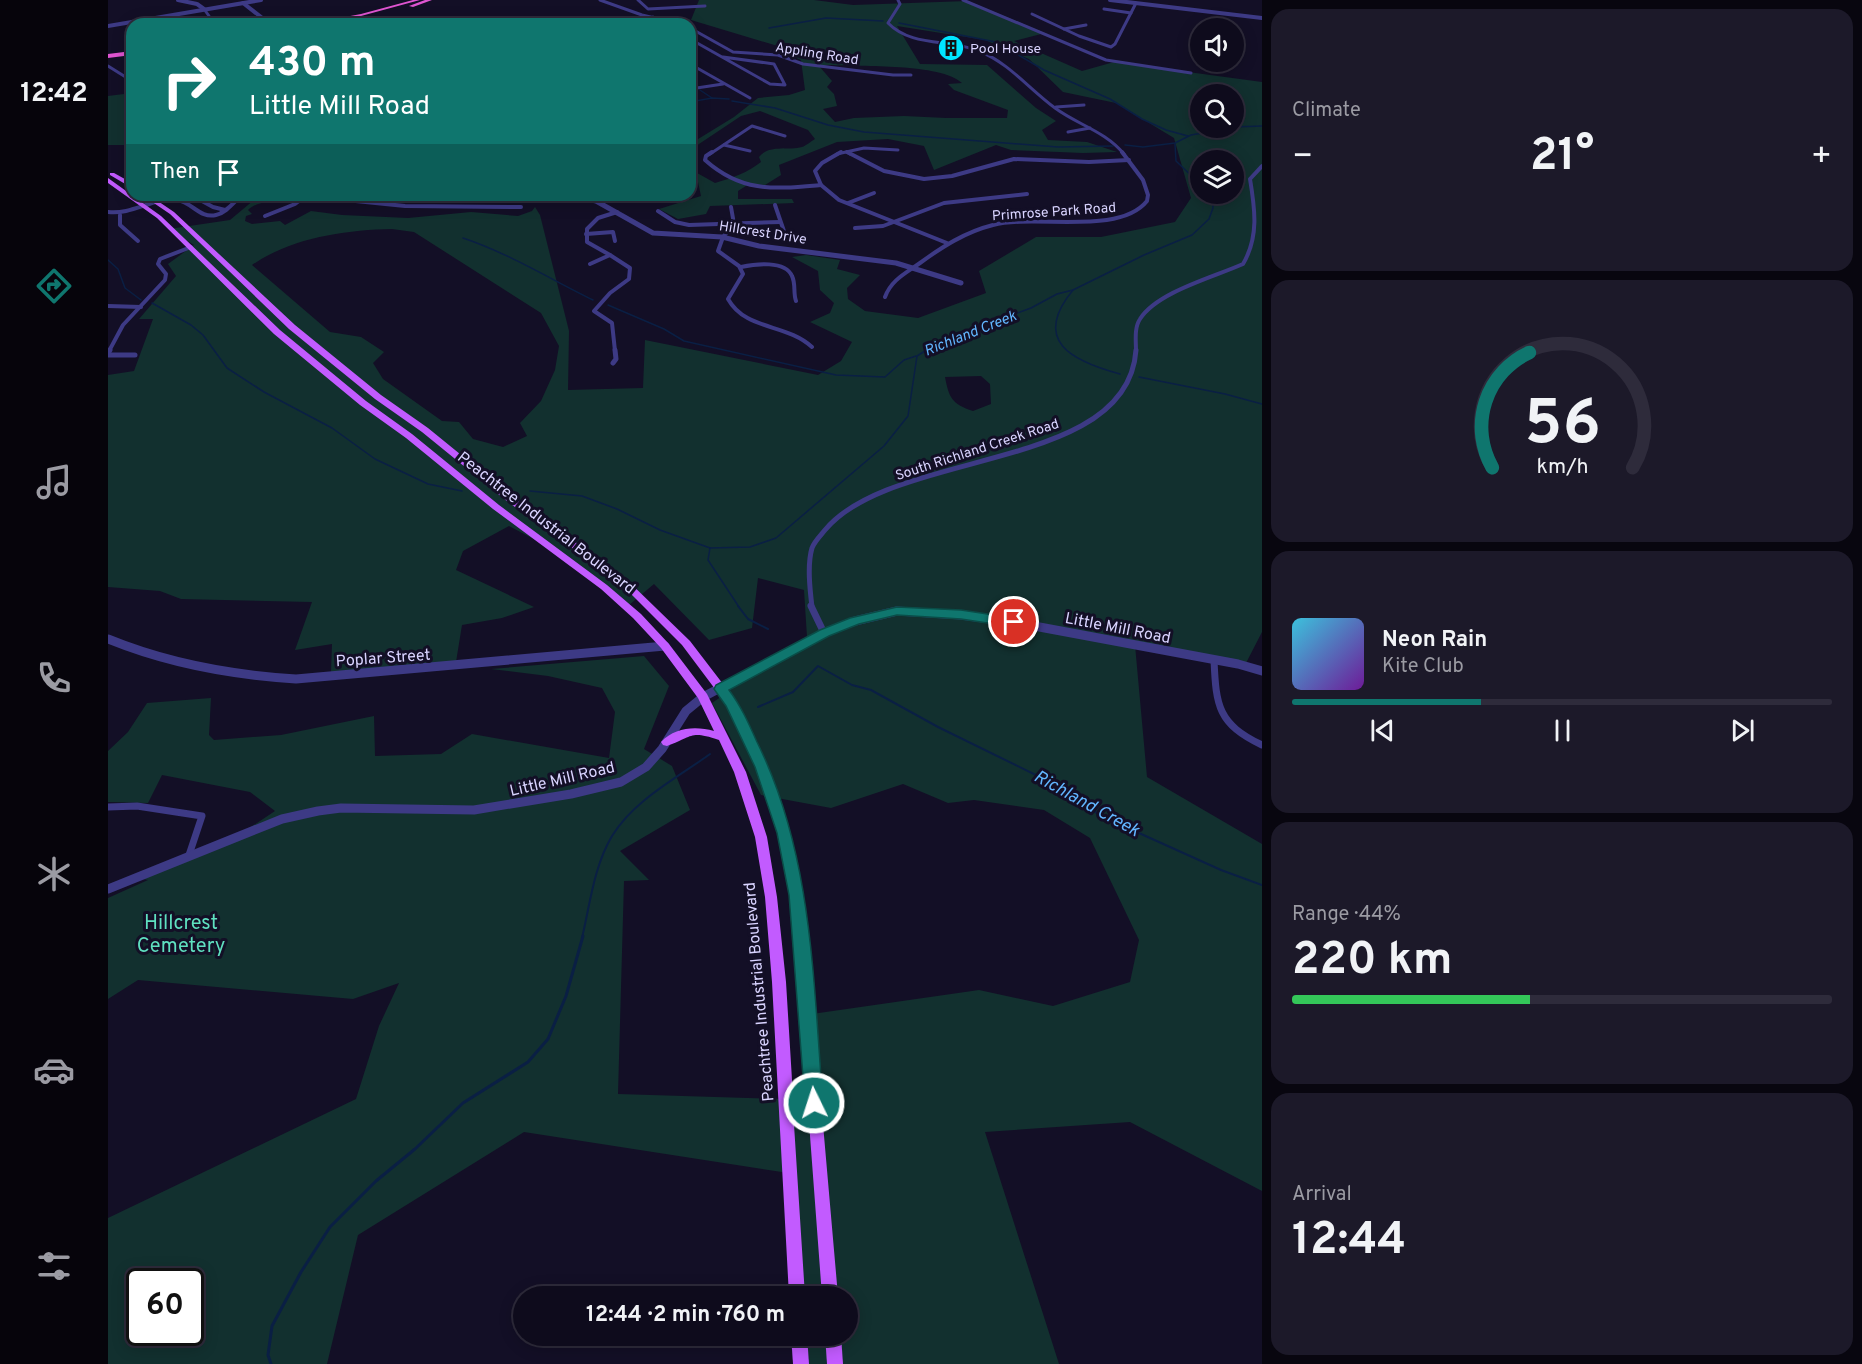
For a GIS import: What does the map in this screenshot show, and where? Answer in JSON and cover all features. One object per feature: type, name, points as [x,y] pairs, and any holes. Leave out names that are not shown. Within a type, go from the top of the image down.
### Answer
[{"type":"highway","points":[[344,18],[418,0]]},
{"type":"highway","points":[[360,18],[430,0]]},
{"type":"highway","points":[[108,55],[126,53]]},
{"type":"main road","points":[[108,173],[126,183]]},
{"type":"main road","name":"Peachtree Industrial Boulevard","points":[[108,180],[126,193]]},
{"type":"main road","name":"Peachtree Industrial Boulevard","points":[[137,201],[191,247],[277,332],[475,490],[604,587],[637,616],[665,646],[703,697],[740,772],[761,837],[771,897],[779,982],[796,1286]]},
{"type":"main road","name":"Peachtree Industrial Boulevard","points":[[155,201],[204,243],[292,327],[491,484],[621,579],[686,643],[732,704],[762,767],[784,833],[797,895],[829,1286]]},
{"type":"main road","points":[[475,490],[491,484]]},
{"type":"main road","points":[[667,742],[683,731],[702,730],[724,738]]},
{"type":"main road","points":[[786,1102],[814,1103]]},
{"type":"main road","points":[[800,1346],[801,1364]]},
{"type":"main road","points":[[834,1346],[835,1364]]},
{"type":"street","points":[[178,0],[197,4],[204,9],[208,18]]},
{"type":"street","points":[[153,18],[261,0]]},
{"type":"street","points":[[600,0],[658,18]]},
{"type":"street","points":[[638,0],[648,9],[705,6]]},
{"type":"street","name":"Primrose Park Road","points":[[900,0],[900,4],[888,23],[898,33],[961,45],[1003,62],[1068,116],[1111,138],[1138,171],[1149,196],[1141,208],[1128,215],[1093,221],[1040,220],[998,223],[963,234],[947,243]]},
{"type":"street","points":[[963,0],[1106,60],[1191,73]]},
{"type":"street","points":[[1110,0],[1262,18]]},
{"type":"street","points":[[243,3],[262,18]]},
{"type":"street","points":[[1032,14],[1099,44],[1114,46],[1136,3]]},
{"type":"street","points":[[1104,9],[1131,13]]},
{"type":"street","points":[[108,26],[126,23]]},
{"type":"street","points":[[1063,29],[1086,25]]},
{"type":"street","name":"Appling Road","points":[[696,31],[733,52],[742,54],[786,56],[803,64],[893,75],[911,75]]},
{"type":"street","points":[[696,42],[770,84],[785,85],[774,64],[723,57]]},
{"type":"street","points":[[108,66],[125,76]]},
{"type":"street","points":[[696,68],[750,98]]},
{"type":"street","points":[[696,88],[723,84]]},
{"type":"street","points":[[1056,107],[1084,105]]},
{"type":"street","points":[[784,136],[752,126],[706,156],[705,160],[741,185],[764,189],[821,185]]},
{"type":"street","points":[[1068,132],[1091,128]]},
{"type":"street","points":[[724,145],[750,151]]},
{"type":"street","points":[[898,150],[872,148],[831,156],[818,165],[815,171],[821,185],[838,200],[947,243]]},
{"type":"street","points":[[848,152],[878,170],[890,174],[930,179],[950,177],[997,162],[1016,159],[1130,161]]},
{"type":"street","name":"South Richland Creek Road","points":[[824,633],[812,608],[811,549],[833,519],[851,507],[886,491],[970,463],[1053,440],[1092,421],[1106,411],[1133,369],[1138,321],[1147,309],[1168,297],[1243,264],[1249,258],[1254,248],[1257,219],[1250,179],[1262,165]]},
{"type":"street","points":[[848,203],[874,193]]},
{"type":"street","points":[[855,228],[873,228],[944,202],[1027,194]]},
{"type":"street","points":[[108,212],[120,215],[172,201]]},
{"type":"street","points":[[182,201],[197,213],[210,216],[225,210],[236,201]]},
{"type":"street","points":[[202,201],[225,210]]},
{"type":"street","points":[[265,216],[298,201]]},
{"type":"street","points":[[360,201],[405,206],[521,207]]},
{"type":"street","name":"Hillcrest Drive","points":[[596,201],[653,233],[722,237],[759,246],[896,263],[961,284]]},
{"type":"street","points":[[775,205],[787,240]]},
{"type":"street","points":[[731,207],[734,224]]},
{"type":"street","points":[[658,211],[675,222],[688,225],[780,222]]},
{"type":"street","points":[[613,363],[616,359],[612,323],[594,311],[629,279],[631,274],[627,264],[587,242],[586,234],[587,225],[594,220],[617,212]]},
{"type":"street","points":[[120,215],[120,225],[138,242]]},
{"type":"street","points":[[734,224],[722,237],[717,248],[720,253],[741,267],[767,265],[789,271],[793,277],[793,294],[796,302]]},
{"type":"street","points":[[586,234],[613,232],[615,241]]},
{"type":"street","points":[[885,297],[889,285],[947,243]]},
{"type":"street","points":[[135,355],[108,354],[115,337],[165,280],[166,274],[158,264],[160,259],[191,247]]},
{"type":"street","points":[[590,264],[610,255]]},
{"type":"street","points":[[741,267],[743,274],[728,299],[731,307],[750,320],[792,331],[803,337],[812,347]]},
{"type":"street","points":[[108,306],[141,307]]},
{"type":"street","points":[[108,337],[115,337]]},
{"type":"street","name":"Little Mill Road","points":[[108,889],[282,819],[318,811],[341,808],[474,810],[592,790],[621,782],[646,767],[667,742],[686,711],[703,697],[824,633],[855,621],[897,611],[926,612],[1018,623],[1262,670]]},
{"type":"street","name":"Poplar Street","points":[[108,639],[144,653],[220,671],[268,678],[296,679],[665,646]]},
{"type":"street","points":[[1214,660],[1214,691],[1220,713],[1233,728],[1262,745]]},
{"type":"street","points":[[108,807],[137,806],[202,816],[201,828],[193,840],[189,855]]},
{"type":"green space","name":"Hillcrest Cemetery","points":[[699,0],[814,0],[853,5],[968,1],[1045,33],[1014,41],[1082,71],[1114,62],[1262,82],[1262,632],[1245,665],[1135,645],[1147,777],[1262,844],[1262,1191],[1130,1122],[985,1132],[1059,1364],[808,1364],[807,1346],[858,1346],[858,1286],[803,1286],[795,1174],[524,1132],[358,1235],[327,1364],[108,1364],[108,1218],[356,1099],[379,1026],[399,983],[353,999],[138,980],[108,999],[108,898],[148,880],[137,878],[219,848],[275,811],[250,792],[162,775],[148,803],[108,802],[108,751],[128,732],[147,703],[211,698],[209,735],[214,740],[281,735],[374,716],[375,756],[441,754],[472,734],[609,758],[615,712],[602,688],[548,676],[491,669],[644,656],[669,686],[644,749],[672,766],[690,810],[620,851],[649,880],[624,881],[618,1094],[817,1100],[805,1015],[979,990],[1053,1006],[1130,982],[1139,940],[1090,838],[1044,810],[974,800],[948,803],[903,784],[831,808],[761,795],[712,703],[807,637],[804,590],[758,578],[752,628],[709,640],[654,584],[629,605],[543,544],[509,526],[463,551],[456,570],[534,607],[502,618],[462,625],[456,662],[331,672],[332,644],[295,650],[312,602],[181,599],[160,591],[108,587],[108,375],[134,371],[153,319],[139,319],[176,276],[168,264],[194,245],[169,229],[230,220],[253,201],[268,201],[248,210],[252,214],[246,216],[245,221],[252,224],[280,221],[285,225],[311,211],[408,218],[471,212],[518,216],[532,211],[535,207],[540,215],[569,331],[568,390],[643,388],[645,340],[818,375],[841,361],[852,342],[810,322],[830,313],[834,303],[820,290],[818,271],[792,257],[806,255],[840,260],[837,269],[860,275],[847,288],[848,299],[865,311],[918,318],[986,293],[979,271],[1036,237],[1101,237],[1175,222],[1190,200],[1190,204],[1244,204],[1244,150],[1190,150],[1190,194],[1174,138],[1116,103],[1063,92],[1029,59],[985,40],[897,26],[920,64],[987,65],[1036,108],[1056,121],[1042,130],[1048,140],[1087,142],[1117,152],[1011,150],[996,145],[934,170],[924,146],[888,139],[837,142],[779,165],[781,175],[765,185],[749,184],[738,191],[738,199],[792,199],[794,203],[710,206],[706,214],[678,219],[659,209],[685,201],[696,201],[696,198],[701,196],[696,172],[715,183],[750,169],[761,162],[759,157],[763,153],[773,149],[802,147],[815,139],[808,130],[760,111],[741,116],[696,146],[696,140],[734,117],[758,98],[789,95],[805,90],[801,60],[790,55],[781,47],[696,22],[696,18],[692,18]],"holes":[[[819,66],[900,67],[937,72],[951,77],[962,83],[948,84],[954,90],[1008,110],[1007,118],[904,116],[854,118],[835,122],[823,109],[837,106],[834,94],[827,87],[832,81]],[[392,229],[414,232],[541,313],[559,346],[555,370],[541,401],[520,423],[527,436],[503,447],[473,439],[459,422],[442,421],[383,379],[373,363],[384,352],[361,337],[330,332],[252,265],[284,248],[319,237],[355,231]],[[981,376],[990,384],[991,404],[973,411],[956,403],[950,395],[945,377]]]},
{"type":"green space","points":[[126,94],[126,145],[108,145],[108,96]]},
{"type":"waterway","points":[[769,28],[826,18],[883,21]]},
{"type":"waterway","points":[[899,23],[996,42],[1044,70],[1110,99],[1142,119],[1166,130],[1188,136]]},
{"type":"waterway","points":[[700,90],[712,98]]},
{"type":"waterway","points":[[696,101],[712,98]]},
{"type":"waterway","points":[[712,98],[729,99]]},
{"type":"waterway","points":[[732,101],[775,108],[828,125],[864,132],[1058,147],[1113,146]]},
{"type":"waterway","name":"Richland Creek","points":[[1244,127],[1262,126]]},
{"type":"waterway","name":"Richland Creek","points":[[1125,145],[1143,147],[1175,143],[1190,136]]},
{"type":"waterway","name":"Richland Creek","points":[[1175,144],[1176,161],[1190,174]]},
{"type":"waterway","name":"Richland Creek","points":[[1073,290],[1144,255],[1192,235],[1209,219],[1213,204]]},
{"type":"waterway","points":[[463,238],[513,259],[593,300]]},
{"type":"waterway","points":[[108,260],[118,269],[125,288],[141,300]]},
{"type":"waterway","name":"Richland Creek","points":[[710,548],[750,547],[776,538],[884,446],[908,416],[917,356],[941,341],[1031,308],[1057,294],[1073,290]]},
{"type":"waterway","points":[[1073,290],[1061,308],[1056,323],[1057,336],[1063,346],[1086,363],[1120,374]]},
{"type":"waterway","points":[[152,303],[191,325],[203,335],[227,368],[264,392],[332,428],[375,459],[428,484],[462,491]]},
{"type":"waterway","points":[[608,305],[664,329],[684,341],[836,375],[885,377],[904,360],[916,356]]},
{"type":"waterway","points":[[1139,377],[1225,394],[1262,404]]},
{"type":"waterway","points":[[530,491],[582,496],[617,509],[660,530],[710,548]]},
{"type":"waterway","name":"Richland Creek","points":[[710,548],[708,560],[739,607]]},
{"type":"waterway","name":"Richland Creek","points":[[738,606],[748,619],[768,629]]},
{"type":"waterway","name":"Richland Creek","points":[[758,707],[793,692],[818,666],[852,685],[871,690],[938,727],[1042,778],[1089,809],[1119,824],[1221,870],[1262,885]]},
{"type":"waterway","points":[[582,938],[601,860],[621,823],[644,801],[710,754]]},
{"type":"waterway","points":[[271,1364],[268,1355],[272,1326],[301,1272],[330,1227],[376,1181],[415,1149],[463,1103],[528,1062],[548,1039],[566,996],[583,936]]},
{"type":"place","name":"Pool House","points":[[951,48]]},
{"type":"route","points":[[814,1103],[797,895],[784,833],[762,767],[732,704],[720,689],[824,633],[855,621],[897,611],[961,615],[1014,622]]}]
